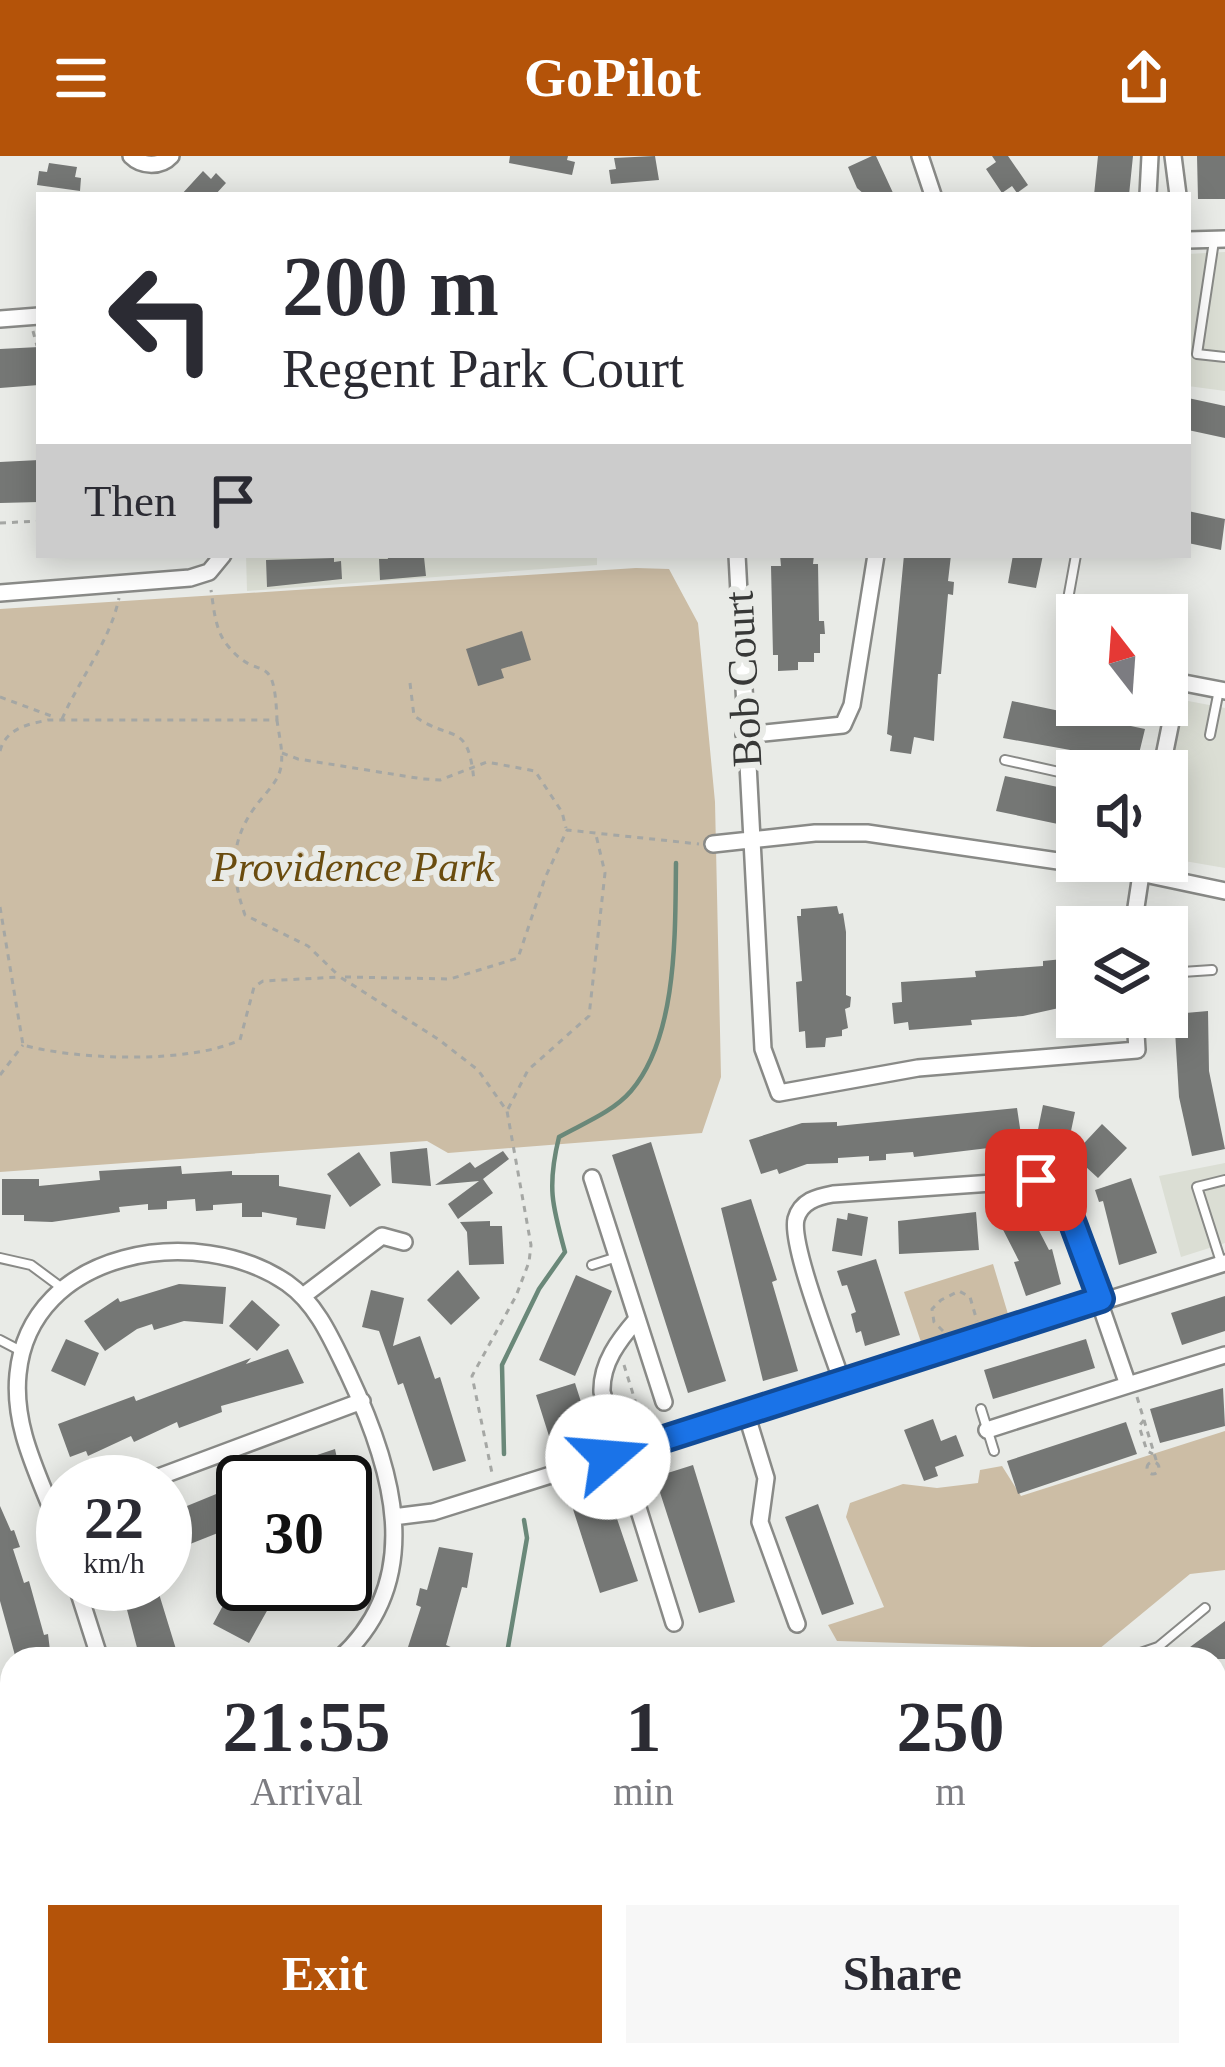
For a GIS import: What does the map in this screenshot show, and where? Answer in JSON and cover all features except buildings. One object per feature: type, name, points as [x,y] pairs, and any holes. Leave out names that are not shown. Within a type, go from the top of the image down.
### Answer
[{"type":"street","points":[[131,156],[154,165],[171,156]]},
{"type":"street","points":[[920,156],[932,192]]},
{"type":"street","points":[[1148,192],[1150,156]]},
{"type":"street","points":[[1174,156],[1178,192]]},
{"type":"street","points":[[0,319],[36,316]]},
{"type":"street","points":[[0,592],[122,585],[206,574],[220,558]]},
{"type":"street","name":"Bob Court","points":[[736,558],[763,1049],[779,1093],[918,1068],[1137,1050],[1136,1038]]},
{"type":"street","points":[[744,735],[844,725],[852,705],[876,558]]},
{"type":"street","points":[[1165,750],[1179,682],[1222,690]]},
{"type":"street","points":[[712,844],[867,833],[1056,856]]},
{"type":"street","points":[[1188,880],[1225,891]]},
{"type":"street","points":[[592,1178],[664,1402]]},
{"type":"street","points":[[842,1382],[796,1235],[801,1209],[815,1197],[1036,1180],[1063,1197],[1132,1390]]},
{"type":"street","points":[[303,1296],[382,1236],[404,1242]]},
{"type":"street","points":[[36,1461],[20,1424],[21,1351],[26,1336],[62,1288],[119,1258],[193,1251],[234,1257],[273,1274],[303,1296],[319,1316],[362,1401],[392,1492],[389,1576],[377,1614],[353,1647]]},
{"type":"street","points":[[393,1517],[433,1512],[1223,1263]]},
{"type":"street","points":[[637,1319],[617,1343],[601,1378],[602,1392],[674,1623]]},
{"type":"street","points":[[988,1430],[1132,1390],[1225,1355]]},
{"type":"street","points":[[192,1465],[362,1401]]},
{"type":"street","points":[[746,1413],[766,1478],[760,1522],[797,1624]]},
{"type":"street","points":[[85,1611],[96,1647]]},
{"type":"lane","points":[[1220,239],[1197,354],[1225,357]]},
{"type":"lane","points":[[1069,594],[1075,558]]},
{"type":"lane","points":[[1210,735],[1222,690]]},
{"type":"lane","points":[[1005,760],[1056,771]]},
{"type":"lane","points":[[1188,972],[1212,970]]},
{"type":"lane","points":[[1223,1263],[1197,1186],[1225,1180]]},
{"type":"lane","points":[[592,1265],[617,1257]]},
{"type":"lane","points":[[0,1258],[32,1264],[62,1288]]},
{"type":"lane","points":[[0,1340],[21,1351]]},
{"type":"lane","points":[[981,1409],[994,1451]]},
{"type":"lane","points":[[1158,1647],[1204,1608]]},
{"type":"path","points":[[0,523],[36,521]]},
{"type":"path","points":[[206,574],[216,619],[229,648],[270,673],[275,686],[280,775],[235,844],[233,881],[245,915],[308,946],[340,977],[438,1039],[478,1070],[507,1111],[531,1245],[516,1296],[472,1376],[492,1475]]},
{"type":"path","points":[[62,720],[82,674],[113,626],[122,585]]},
{"type":"path","points":[[410,683],[414,716],[466,742],[474,781]]},
{"type":"path","points":[[0,697],[62,720]]},
{"type":"path","points":[[0,751],[2,742],[22,725],[62,720],[277,720]]},
{"type":"path","points":[[22,1045],[56,1054],[216,1052],[240,1040],[254,987],[263,981],[450,979],[518,958],[567,830],[562,812],[535,771],[487,762],[440,780],[423,779],[282,752]]},
{"type":"path","points":[[567,830],[712,844]]},
{"type":"path","points":[[507,1111],[528,1070],[589,1016],[604,873],[596,834]]},
{"type":"path","points":[[0,907],[22,1045],[1,1074]]},
{"type":"path","points":[[943,1331],[934,1322],[932,1310],[959,1291],[970,1298],[977,1321]]},
{"type":"path","points":[[617,1343],[643,1426]]},
{"type":"path","points":[[1132,1390],[1157,1463]]},
{"type":"shaded area","points":[[1225,252],[1225,391],[1191,386],[1191,254]]},
{"type":"shaded area","points":[[246,558],[597,558],[597,565],[247,591]]},
{"type":"shaded area","points":[[1188,701],[1225,708],[1225,868],[1188,862],[1188,750],[1172,750],[1177,726],[1188,726]]},
{"type":"shaded area","points":[[1225,1163],[1225,1243],[1181,1257],[1159,1176]]},
{"type":"green space","name":"Providence Park","points":[[669,569],[698,623],[715,802],[721,1077],[702,1133],[448,1153],[427,1141],[0,1172],[0,609]]},
{"type":"green space","points":[[993,1264],[1008,1314],[921,1342],[904,1292]]},
{"type":"green space","points":[[1225,1431],[1225,1570],[1190,1574],[1101,1647],[837,1641],[828,1625],[884,1607],[846,1517],[850,1503],[903,1484],[937,1488],[978,1483],[980,1470],[1002,1466],[1021,1496]]},
{"type":"waterway","points":[[504,1454],[502,1365],[539,1289],[565,1252],[553,1195],[559,1137],[624,1098],[658,1042],[671,982],[676,863]]},
{"type":"waterway","points":[[508,1647],[527,1538],[524,1520]]},
{"type":"route","points":[[608,1457],[1101,1299],[1063,1197],[1036,1180]]}]
